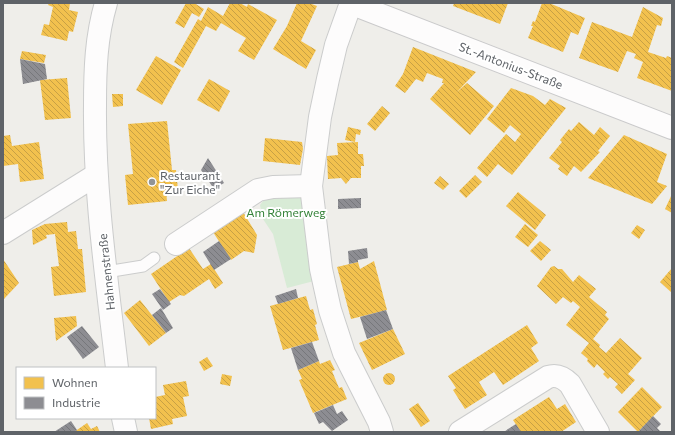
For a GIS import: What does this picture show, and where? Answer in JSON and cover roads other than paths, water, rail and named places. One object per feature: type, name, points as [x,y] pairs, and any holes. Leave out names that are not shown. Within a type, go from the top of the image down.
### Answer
[{"type":"street","name":"Hahnenstraße","points":[[106,3],[98,34],[96,56],[96,175],[116,367]]},
{"type":"street","points":[[350,3],[336,45],[328,79],[320,117],[311,186],[321,269],[330,310],[342,348],[379,422],[382,432]]},
{"type":"street","name":"St.-Antonius-Straße","points":[[350,3],[672,128]]},
{"type":"street","points":[[3,233],[96,175]]},
{"type":"street","points":[[176,244],[258,190],[273,187],[311,186]]},
{"type":"street","points":[[460,432],[548,377],[554,375],[570,384],[598,432]]},
{"type":"street","points":[[123,419],[126,432]]},
{"type":"lane","points":[[106,272],[143,266],[154,258]]},
{"type":"place","name":"Restaurant \"Zur Eiche\"","points":[[152,182]]},
{"type":"park label","name":"Am Römerweg","points":[[286,212]]}]
